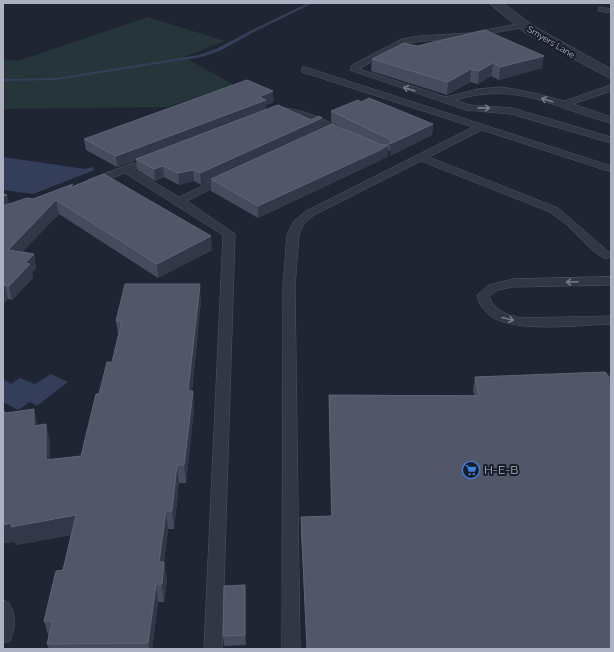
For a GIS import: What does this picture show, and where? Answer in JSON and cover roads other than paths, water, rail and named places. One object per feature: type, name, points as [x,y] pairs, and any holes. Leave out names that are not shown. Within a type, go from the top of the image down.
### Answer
[{"type":"street","name":"Smyers Lane","points":[[495,3],[524,25],[556,46],[611,75]]},
{"type":"lane","points":[[602,9],[611,11]]},
{"type":"lane","points":[[524,25],[470,34],[419,38],[402,41],[355,67],[354,70],[469,108],[512,111],[611,140]]},
{"type":"lane","points":[[305,70],[611,169]]},
{"type":"lane","points":[[562,105],[611,88]]},
{"type":"lane","points":[[446,100],[481,91],[512,90],[611,120]]},
{"type":"lane","points":[[266,116],[281,110],[306,114],[332,129],[352,138]]},
{"type":"lane","points":[[291,649],[288,286],[293,235],[298,223],[310,213],[419,156],[481,127]]},
{"type":"lane","points":[[318,136],[332,129]]},
{"type":"lane","points":[[419,156],[554,210],[571,223],[596,248],[608,254],[611,266]]},
{"type":"lane","points":[[82,186],[140,164]]},
{"type":"lane","points":[[126,169],[179,201],[229,234],[213,649]]},
{"type":"lane","points":[[179,201],[235,175]]},
{"type":"lane","points":[[611,281],[513,283],[497,285],[488,290],[484,295],[485,303],[491,311],[509,319],[522,322],[611,320]]},
{"type":"lane","points":[[3,608],[7,617],[6,630],[3,635]]},
{"type":"water","points":[[3,157],[85,169],[92,167],[95,170],[33,194],[3,190]]},
{"type":"water","points":[[51,374],[68,382],[37,406],[30,402],[18,410],[3,402],[3,379],[11,384],[20,378],[35,384]]},
{"type":"waterway","points":[[3,80],[56,79],[200,56],[220,49],[311,3]]},
{"type":"place","name":"H-E-B","points":[[471,470]]}]
